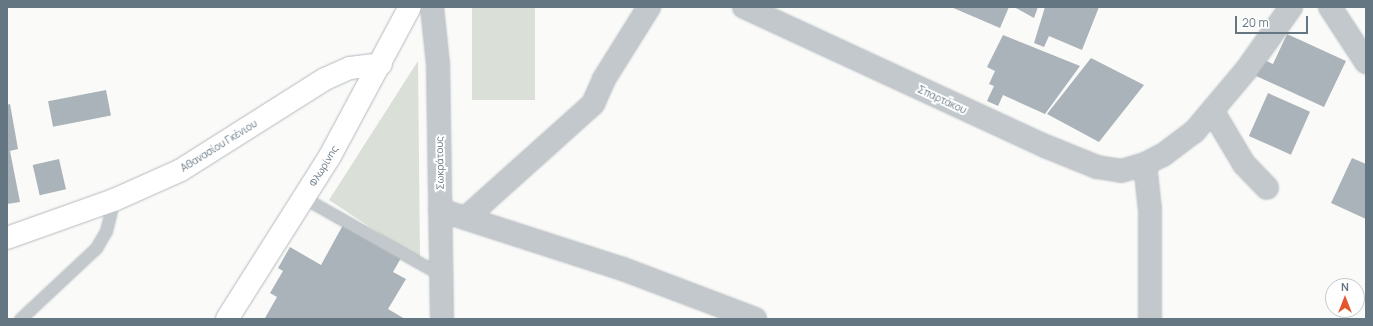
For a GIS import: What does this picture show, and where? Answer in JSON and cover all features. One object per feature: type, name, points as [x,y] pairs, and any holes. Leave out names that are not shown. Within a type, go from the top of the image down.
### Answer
[{"type":"street","name":"Φλωρίνης","points":[[227,319],[304,198],[381,64],[410,7]]},
{"type":"street","name":"Σωκράτους","points":[[432,7],[438,64],[442,319]]},
{"type":"street","points":[[467,217],[593,104],[604,79],[648,7]]},
{"type":"street","name":"Σπαρτάκου","points":[[744,7],[823,46],[1075,159],[1112,170],[1121,171],[1145,164],[1185,139],[1213,112],[1291,7]]},
{"type":"street","points":[[1330,7],[1366,62]]},
{"type":"street","name":"Αθανασίου Γκένιου","points":[[7,238],[114,200],[181,170],[215,151],[288,101],[337,72],[381,64]]},
{"type":"street","points":[[1213,112],[1244,164],[1267,188]]},
{"type":"street","points":[[1145,164],[1150,210],[1150,319]]},
{"type":"street","points":[[440,210],[467,217],[623,269],[755,319]]},
{"type":"lane","points":[[304,198],[441,275]]},
{"type":"lane","points":[[20,319],[96,248],[106,231],[114,200]]},
{"type":"shaded area","points":[[472,7],[535,7],[535,100],[472,100]]},
{"type":"shaded area","points":[[418,61],[420,260],[329,200]]},
{"type":"building","points":[[951,7],[1009,7],[1000,28]]},
{"type":"building","points":[[1014,7],[1038,7],[1034,18]]},
{"type":"building","points":[[1045,7],[1099,7],[1082,50],[1049,36],[1044,47],[1034,43]]},
{"type":"building","points":[[1287,34],[1346,61],[1324,107],[1254,75],[1262,59],[1273,64]]},
{"type":"building","points":[[1003,35],[1080,66],[1045,114],[1003,95],[998,106],[987,101],[994,86],[989,84],[995,71],[987,67]]},
{"type":"building","points":[[1091,58],[1144,85],[1099,142],[1047,114]]},
{"type":"building","points":[[106,90],[111,116],[53,127],[48,101]]},
{"type":"building","points":[[1268,93],[1310,112],[1291,155],[1249,136]]},
{"type":"building","points":[[10,104],[18,149],[10,151],[20,202],[7,204],[7,105]]},
{"type":"building","points":[[1352,158],[1366,164],[1366,219],[1331,203]]},
{"type":"building","points":[[59,159],[66,189],[40,195],[33,165]]},
{"type":"building","points":[[343,225],[401,258],[393,272],[406,279],[388,309],[405,319],[265,318],[277,297],[270,293],[283,271],[278,268],[290,247],[321,265]]}]
